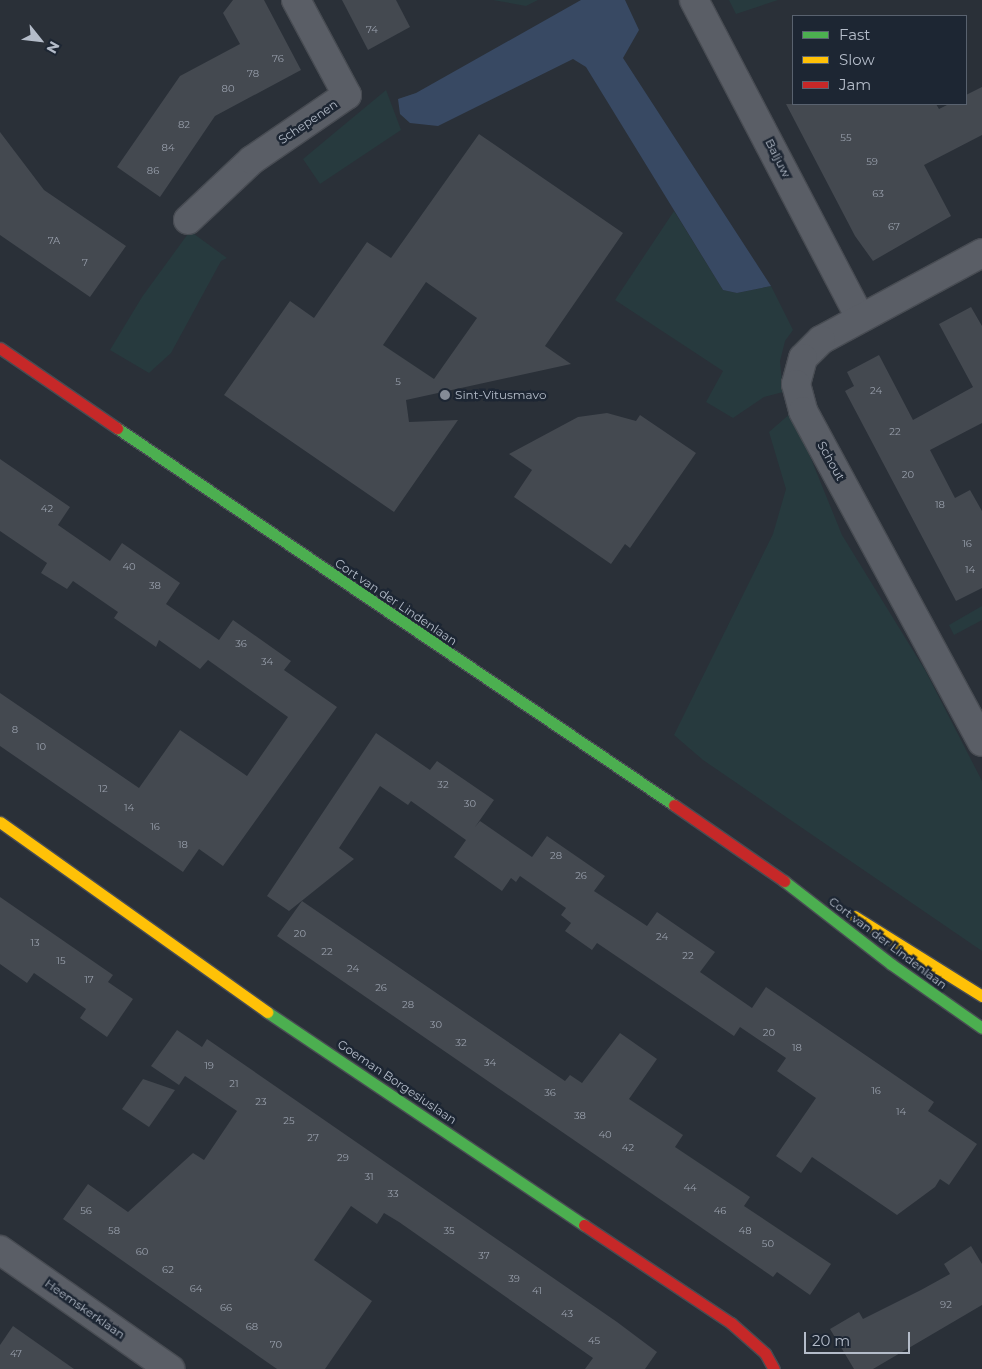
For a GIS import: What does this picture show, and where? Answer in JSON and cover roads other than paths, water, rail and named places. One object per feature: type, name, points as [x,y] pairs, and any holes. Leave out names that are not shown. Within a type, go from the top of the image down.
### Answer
[{"type":"main road","name":"Cort van der Lindenlaan","points":[[0,348],[779,877],[890,964],[982,1028]]},
{"type":"main road","name":"Goeman Borgesiuslaan","points":[[0,822],[190,960],[731,1323],[765,1353],[774,1369]]},
{"type":"main road","name":"Cort van der Lindenlaan","points":[[779,877],[837,905],[982,996]]},
{"type":"street","name":"Schepenen","points":[[188,220],[252,160],[347,95],[296,0]]},
{"type":"street","name":"Baljuw","points":[[694,0],[860,317]]},
{"type":"street","name":"Schout","points":[[982,253],[860,317],[821,340],[803,358],[796,384],[803,411],[982,742]]},
{"type":"street","name":"Heemskerklaan","points":[[0,1250],[170,1369]]},
{"type":"water","points":[[581,0],[625,0],[639,30],[623,58],[771,286],[737,293],[723,290],[586,67],[573,59],[438,126],[410,123],[400,114],[398,99],[416,93]]},
{"type":"place","name":"Sint-Vitusmavo","points":[[445,395]]}]
